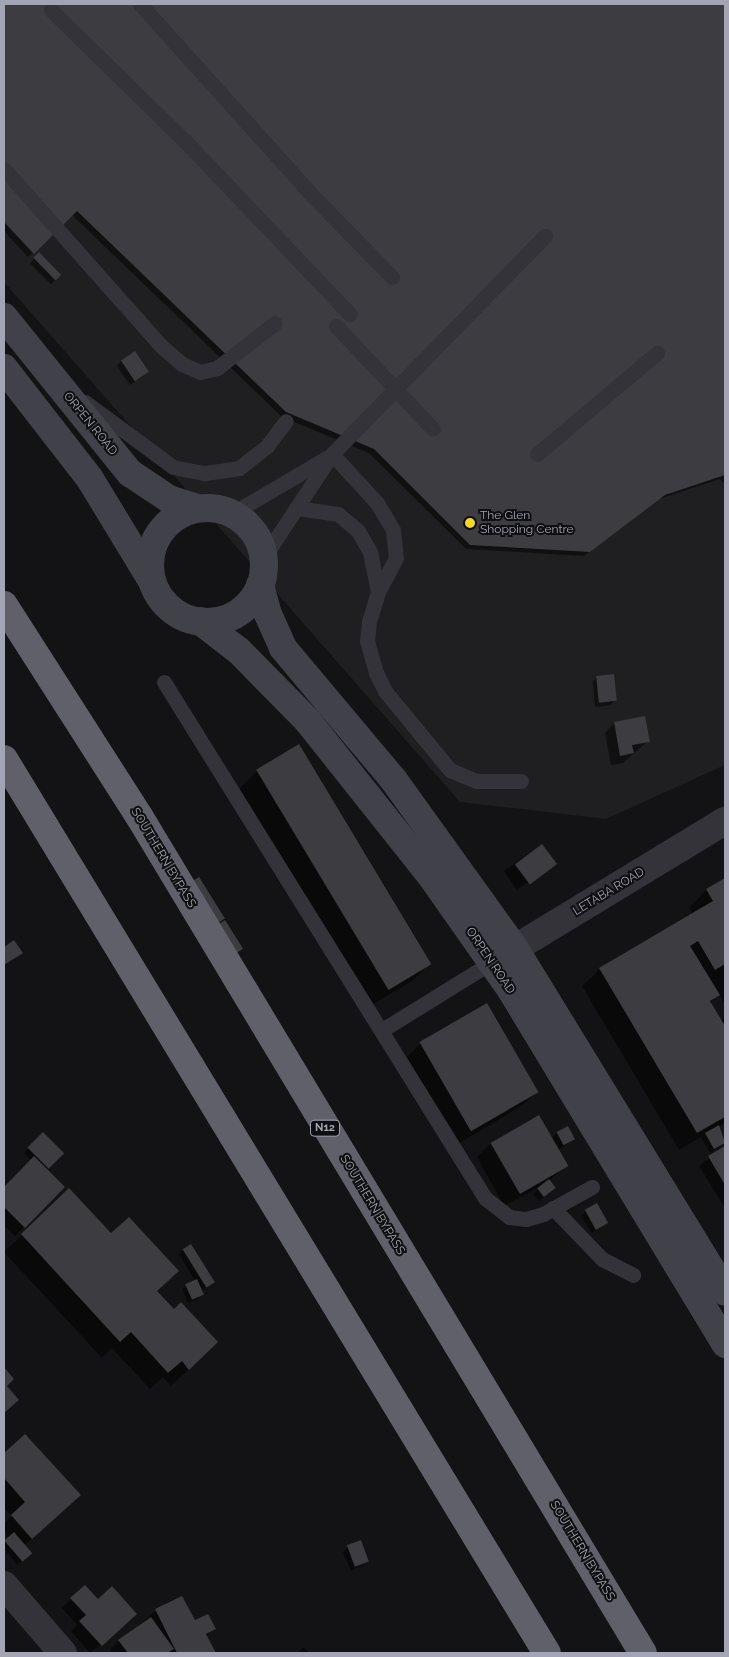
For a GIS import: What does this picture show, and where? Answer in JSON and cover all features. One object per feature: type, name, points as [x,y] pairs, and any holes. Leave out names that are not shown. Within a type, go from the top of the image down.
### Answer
[{"type":"highway","name":"SOUTHERN BYPASS","points":[[4,605],[139,816],[643,1653]]},
{"type":"highway","points":[[4,759],[547,1653]]},
{"type":"street","name":"ORPEN ROAD","points":[[4,316],[130,473],[169,499],[196,508]]},
{"type":"street","points":[[4,368],[90,479],[161,598],[175,611],[200,621],[230,618],[246,607],[260,585],[264,557],[258,539],[248,524],[233,513],[215,508],[196,508],[179,514],[164,526],[154,543],[150,562],[152,581]]},
{"type":"street","name":"ORPEN ROAD","points":[[260,585],[268,614],[283,648],[393,779],[504,956],[725,1292]]},
{"type":"street","name":"ORPEN ROAD","points":[[200,621],[240,651],[307,720],[504,956],[725,1344]]},
{"type":"street","name":"LETABA ROAD","points":[[504,956],[725,822]]},
{"type":"street","points":[[4,1585],[63,1653]]},
{"type":"lane","points":[[140,4],[310,192],[392,277]]},
{"type":"lane","points":[[51,10],[185,141],[350,314]]},
{"type":"lane","points":[[4,169],[160,345],[182,364],[200,372],[217,368],[275,323]]},
{"type":"lane","points":[[264,557],[332,454],[545,236]]},
{"type":"lane","points":[[336,326],[432,429]]},
{"type":"lane","points":[[537,454],[657,354]]},
{"type":"lane","points":[[50,375],[138,444],[173,467],[205,473],[239,468],[267,446],[286,421]]},
{"type":"lane","points":[[233,513],[332,454]]},
{"type":"lane","points":[[332,454],[378,503],[393,530],[396,558],[378,592],[369,622],[371,658],[385,691],[438,758],[461,777],[476,781],[520,781]]},
{"type":"lane","points":[[296,508],[338,514],[358,531],[370,552],[378,592]]},
{"type":"lane","points":[[164,682],[486,1198],[499,1211],[518,1219],[535,1218],[592,1187]]},
{"type":"lane","points":[[382,1030],[504,956]]},
{"type":"lane","points":[[553,1208],[602,1259],[633,1275]]},
{"type":"shaded area","name":"The Glen Shopping Centre","points":[[4,4],[725,4],[725,765],[606,819],[460,802],[4,282]]},
{"type":"building","name":"The Glen Shopping Centre","points":[[4,4],[725,4],[725,475],[665,495],[590,552],[470,545],[374,449],[286,412],[77,211],[34,254],[4,222]]},
{"type":"building","points":[[39,252],[61,275],[55,281],[33,258]]},
{"type":"building","points":[[135,351],[149,372],[135,381],[121,361]]},
{"type":"building","points":[[614,674],[617,701],[599,703],[596,676]]},
{"type":"building","points":[[645,716],[650,742],[632,745],[634,753],[620,756],[614,722]]},
{"type":"building","points":[[299,744],[431,964],[389,990],[256,770]]},
{"type":"building","points":[[542,844],[557,864],[530,884],[515,864]]},
{"type":"building","points":[[199,877],[225,919],[214,925],[188,884]]},
{"type":"building","points":[[725,878],[725,964],[715,970],[698,941],[690,946],[720,995],[710,1001],[725,1026],[725,1117],[697,1133],[599,968],[713,901],[706,889]]},
{"type":"building","points":[[225,920],[243,949],[232,956],[214,927]]},
{"type":"building","points":[[14,940],[23,953],[4,965],[4,947]]},
{"type":"building","points":[[487,1003],[538,1092],[471,1131],[419,1042]]},
{"type":"building","points":[[539,1115],[568,1166],[520,1194],[491,1143]]},
{"type":"building","points":[[719,1125],[725,1143],[714,1149],[705,1133]]},
{"type":"building","points":[[568,1126],[575,1139],[564,1145],[557,1132]]},
{"type":"building","points":[[43,1132],[64,1153],[49,1169],[27,1148]]},
{"type":"building","points":[[725,1146],[725,1185],[708,1156]]},
{"type":"building","points":[[34,1156],[65,1187],[25,1228],[4,1207],[4,1187]]},
{"type":"building","points":[[549,1179],[556,1188],[544,1197],[537,1188]]},
{"type":"building","points":[[69,1188],[111,1233],[129,1217],[179,1271],[157,1291],[174,1309],[181,1302],[218,1342],[189,1370],[182,1361],[168,1373],[131,1332],[120,1342],[21,1234]]},
{"type":"building","points":[[597,1203],[608,1223],[596,1230],[585,1210]]},
{"type":"building","points":[[191,1244],[215,1282],[206,1287],[183,1249]]},
{"type":"building","points":[[197,1279],[204,1295],[192,1300],[185,1284]]},
{"type":"building","points":[[4,1367],[14,1379],[7,1386],[19,1400],[4,1413]]},
{"type":"building","points":[[25,1434],[81,1495],[32,1539],[11,1515],[25,1502],[4,1478],[4,1453]]},
{"type":"building","points":[[14,1532],[32,1553],[23,1562],[4,1541]]},
{"type":"building","points":[[361,1540],[369,1562],[355,1567],[347,1545]]},
{"type":"building","points":[[85,1585],[98,1599],[112,1586],[137,1614],[102,1646],[79,1621],[86,1615],[70,1598]]},
{"type":"building","points":[[182,1596],[195,1620],[208,1614],[216,1629],[206,1634],[216,1653],[177,1653],[155,1609]]},
{"type":"building","points":[[151,1617],[174,1649],[167,1653],[128,1653],[118,1640]]},
{"type":"place","name":"The Glen Shopping Centre","points":[[470,523]]}]
